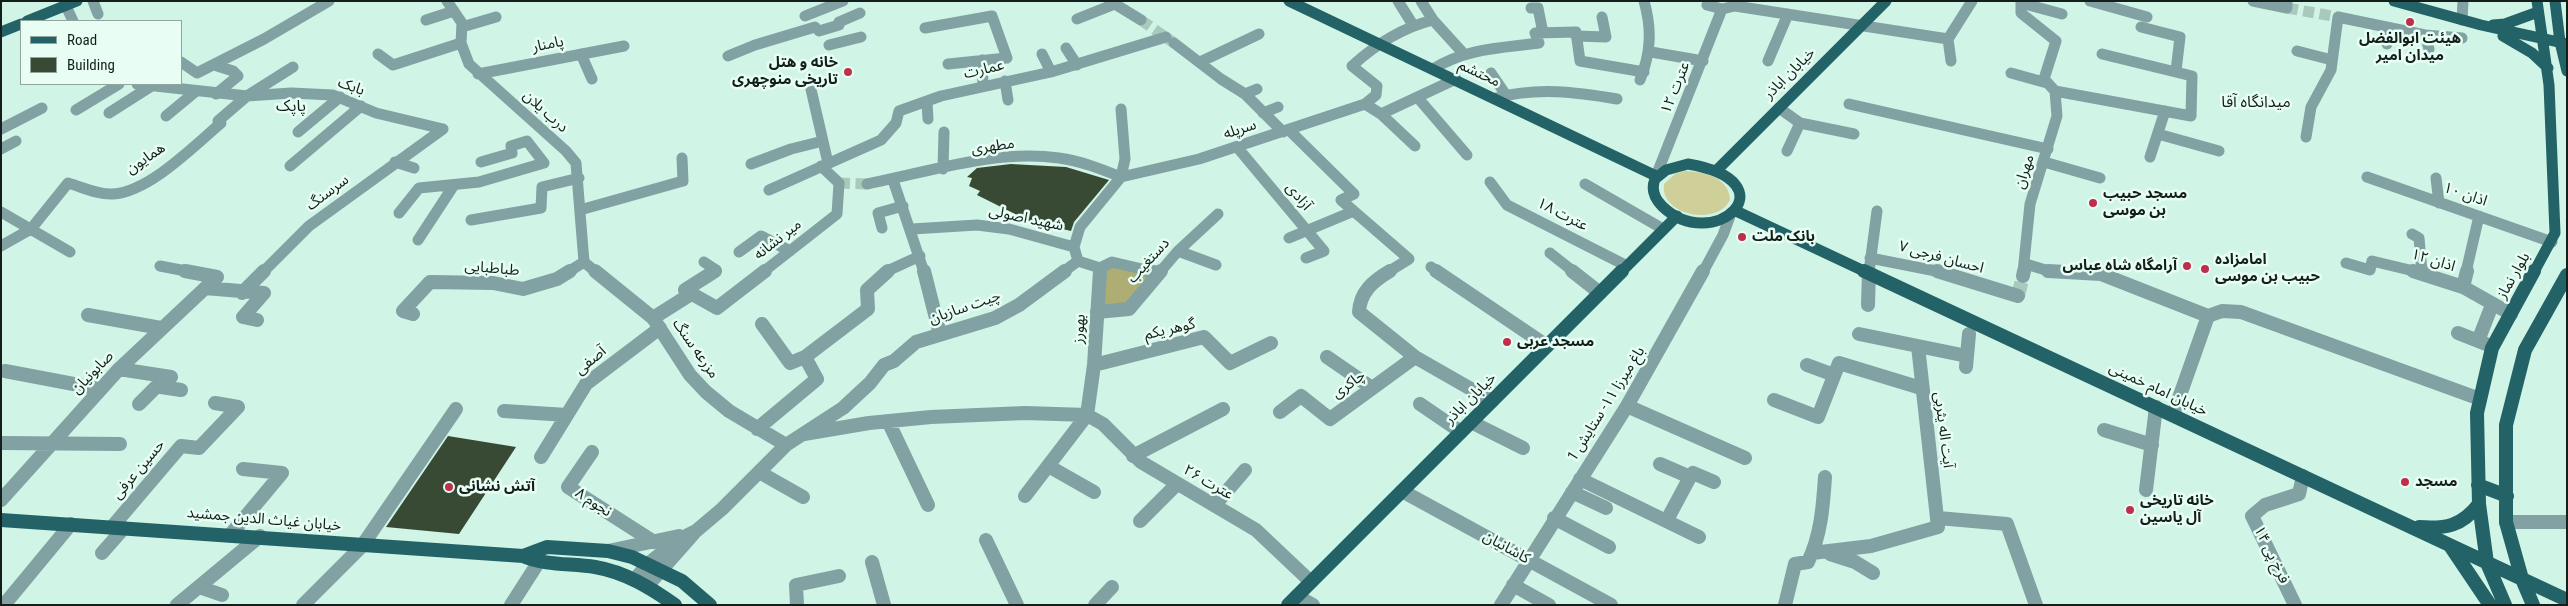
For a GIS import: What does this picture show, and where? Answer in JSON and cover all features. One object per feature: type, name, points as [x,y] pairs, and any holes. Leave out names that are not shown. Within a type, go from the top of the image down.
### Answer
[{"type":"main road","points":[[31,20],[77,1]]},
{"type":"main road","name":"خیابان اباذر","points":[[1717,170],[1886,1]]},
{"type":"main road","points":[[2394,1],[2564,46]]},
{"type":"main road","points":[[2555,1],[2567,71]]},
{"type":"main road","name":"محتشم","points":[[1290,2],[1433,69],[1501,96],[1656,176]]},
{"type":"main road","points":[[2481,25],[2505,24],[2538,6]]},
{"type":"main road","name":"بلوار نماز","points":[[2505,605],[2487,564],[2479,504],[2477,412],[2493,346],[2556,233],[2548,68],[2538,6]]},
{"type":"main road","points":[[2557,20],[2567,29]]},
{"type":"main road","points":[[1,32],[20,24]]},
{"type":"main road","points":[[2481,25],[2516,42],[2532,53],[2548,68]]},
{"type":"main road","points":[[1688,164],[1717,170],[1732,181],[1740,194],[1740,203],[1733,213],[1710,222],[1677,216],[1658,201],[1653,193],[1652,184],[1656,176],[1669,167],[1688,164]]},
{"type":"main road","name":"خیابان امام خمینی","points":[[1733,213],[1870,273],[2522,579],[2560,600]]},
{"type":"main road","name":"خیابان اباذر","points":[[1293,600],[1677,216]]},
{"type":"main road","points":[[2533,605],[2522,579],[2506,522],[2506,425],[2525,350],[2567,275]]},
{"type":"main road","points":[[2478,485],[2507,496]]},
{"type":"main road","points":[[2410,526],[2443,528],[2455,526],[2465,522],[2479,504]]},
{"type":"main road","name":"خیابان غیاث الدین جمشید","points":[[1,520],[231,534],[362,546],[524,556],[538,563],[595,567],[618,572],[641,582],[675,605]]},
{"type":"main road","points":[[2450,545],[2490,605]]},
{"type":"main road","name":"خیابان غیاث الدین جمشید","points":[[524,556],[547,547],[608,551],[654,567],[682,581],[710,605]]},
{"type":"street","points":[[93,1],[98,14]]},
{"type":"street","points":[[183,66],[197,72],[214,65],[329,1]]},
{"type":"street","points":[[448,1],[462,27],[496,17]]},
{"type":"street","points":[[805,16],[843,1]]},
{"type":"street","points":[[1398,1],[1413,25]]},
{"type":"street","points":[[1421,1],[1433,20],[1463,53]]},
{"type":"street","points":[[1433,69],[1445,60],[1463,53],[1576,32],[1580,61],[1642,76],[1651,52],[1651,32],[1644,1]]},
{"type":"street","points":[[1951,61],[1948,39],[1972,1]]},
{"type":"street","points":[[2090,1],[2147,17]]},
{"type":"street","points":[[2253,1],[2287,8],[2287,1]]},
{"type":"street","points":[[2462,20],[2463,1]]},
{"type":"street","points":[[2021,2],[2062,14]]},
{"type":"street","name":"مهران","points":[[2021,2],[2021,13],[2056,41],[2044,79],[2051,87],[2057,116],[2030,204],[2025,270],[2101,274],[2208,316]]},
{"type":"street","points":[[1076,19],[1112,3],[1141,20]]},
{"type":"street","points":[[1707,5],[1722,9],[1735,6],[1948,39]]},
{"type":"street","points":[[66,6],[73,20]]},
{"type":"street","points":[[1531,8],[1538,8],[1541,38]]},
{"type":"street","name":"عترت ۱۲","points":[[1656,176],[1722,9]]},
{"type":"street","points":[[426,20],[454,11]]},
{"type":"street","points":[[728,56],[755,45],[840,24],[838,22],[860,13]]},
{"type":"street","points":[[1768,61],[1788,14]]},
{"type":"street","points":[[925,28],[992,16],[1007,58],[948,64]]},
{"type":"street","points":[[1576,36],[1606,36],[1602,17]]},
{"type":"street","points":[[2306,136],[2311,108],[2331,70],[2338,17],[2425,35],[2462,38]]},
{"type":"street","points":[[1415,146],[1381,114],[1366,104],[1376,95],[1377,86],[1374,81],[1352,66],[1378,43],[1413,25],[1433,20]]},
{"type":"street","name":"درب یلان","points":[[462,27],[461,43],[469,64],[478,74],[555,140],[572,157],[578,168],[584,262]]},
{"type":"street","points":[[2140,27],[2180,37],[2176,71]]},
{"type":"street","points":[[2387,44],[2391,29]]},
{"type":"street","points":[[1259,34],[1200,62],[1221,79],[1245,94],[1354,194],[1341,200],[1409,259],[1366,288],[1358,304],[1359,312],[1414,357],[1492,401]]},
{"type":"street","points":[[2425,35],[2429,49]]},
{"type":"street","points":[[830,45],[861,37]]},
{"type":"street","name":"عمارت","points":[[824,164],[874,145],[894,126],[898,111],[927,102],[967,94],[983,85],[1051,72],[1170,40],[1200,62]]},
{"type":"street","points":[[378,54],[393,65],[461,43]]},
{"type":"street","name":"پامنار","points":[[478,74],[624,46]]},
{"type":"street","points":[[1066,48],[1077,64]]},
{"type":"street","points":[[2297,51],[2332,60]]},
{"type":"street","points":[[1651,52],[1703,60]]},
{"type":"street","points":[[582,54],[592,79]]},
{"type":"street","points":[[1042,54],[1051,72]]},
{"type":"street","points":[[2011,73],[2051,87],[2191,116],[2192,76],[2102,54]]},
{"type":"street","points":[[982,60],[983,85]]},
{"type":"street","points":[[214,65],[233,71],[238,76],[216,94]]},
{"type":"street","points":[[247,96],[293,67]]},
{"type":"street","points":[[1491,72],[1501,96],[1561,91],[1617,99]]},
{"type":"street","points":[[262,77],[273,80]]},
{"type":"street","points":[[1381,114],[1456,79]]},
{"type":"street","points":[[1005,80],[1008,100]]},
{"type":"street","points":[[769,190],[824,164],[823,141],[810,84]]},
{"type":"street","points":[[76,110],[117,85]]},
{"type":"street","points":[[109,113],[152,85]]},
{"type":"street","name":"بابک","points":[[152,85],[195,92],[247,96],[303,92],[340,97],[376,113],[443,129]]},
{"type":"street","points":[[1245,94],[1257,89]]},
{"type":"street","points":[[166,116],[195,92]]},
{"type":"street","name":"همایون","points":[[31,229],[68,184],[112,194],[124,193],[151,179],[221,123],[218,121],[247,96]]},
{"type":"street","points":[[298,132],[340,97]]},
{"type":"street","points":[[1418,98],[1467,155]]},
{"type":"street","points":[[927,102],[928,119]]},
{"type":"street","name":"سرپله","points":[[1121,177],[1236,147],[1366,104]]},
{"type":"street","points":[[1849,104],[2048,149]]},
{"type":"street","points":[[290,166],[361,106]]},
{"type":"street","points":[[1264,113],[1278,107]]},
{"type":"street","points":[[1,129],[42,108]]},
{"type":"street","points":[[1779,108],[1800,123],[1854,134]]},
{"type":"street","points":[[1121,109],[1125,159],[1121,177],[1080,227],[1074,247],[1078,261],[1100,268],[1112,262],[1159,273]]},
{"type":"street","points":[[2150,157],[2165,111]]},
{"type":"street","points":[[1788,152],[1800,123]]},
{"type":"street","name":"سرسنگ","points":[[242,293],[305,230],[395,162],[443,129]]},
{"type":"street","points":[[943,169],[944,132]]},
{"type":"street","points":[[2158,134],[2183,136],[2218,151]]},
{"type":"street","points":[[481,162],[512,153],[511,146],[530,146],[555,140]]},
{"type":"street","points":[[1,149],[16,141]]},
{"type":"street","points":[[751,164],[790,149],[823,141]]},
{"type":"street","points":[[399,213],[418,188],[454,185],[511,175],[544,164],[530,146]]},
{"type":"street","name":"آزادی","points":[[1236,147],[1324,251],[1306,258]]},
{"type":"street","name":"مطهری","points":[[867,184],[1000,160],[1053,157],[1082,162],[1121,177]]},
{"type":"street","points":[[580,210],[683,181],[682,158]]},
{"type":"street","points":[[395,162],[414,168]]},
{"type":"street","points":[[2044,162],[2100,178]]},
{"type":"street","name":"میر نشانه","points":[[688,292],[717,308],[837,214],[839,182],[824,164]]},
{"type":"street","name":"اذان ۱۰","points":[[2367,177],[2552,242]]},
{"type":"street","points":[[471,220],[541,208],[542,187],[578,178]]},
{"type":"street","points":[[2436,178],[2439,202]]},
{"type":"street","points":[[893,180],[920,256],[940,334]]},
{"type":"street","name":"عترت ۱۸","points":[[1490,182],[1507,205],[1627,266]]},
{"type":"street","points":[[1585,184],[1663,229]]},
{"type":"street","points":[[418,240],[454,185]]},
{"type":"street","points":[[882,228],[878,213],[903,206]]},
{"type":"street","points":[[1290,238],[1354,211]]},
{"type":"street","points":[[1868,306],[1870,258],[1877,211]]},
{"type":"street","name":"باغ میرزا ۱۱- ستایش 1","points":[[1502,605],[1554,518],[1627,406],[1711,257],[1733,213]]},
{"type":"street","name":"دستغیب","points":[[1098,312],[1129,309],[1178,251],[1218,214]]},
{"type":"street","points":[[2463,288],[2479,216]]},
{"type":"street","points":[[4,217],[31,229],[70,252]]},
{"type":"street","name":"شهید اصولی","points":[[912,230],[976,225],[1016,231],[1074,247]]},
{"type":"street","points":[[1,246],[31,229]]},
{"type":"street","points":[[2412,234],[2419,238],[2422,273]]},
{"type":"street","points":[[739,252],[761,236],[790,251]]},
{"type":"street","points":[[1178,251],[1216,266]]},
{"type":"street","points":[[1550,253],[1600,293]]},
{"type":"street","points":[[762,324],[790,363],[805,356],[868,309],[866,290],[883,273],[920,256]]},
{"type":"street","name":"احسان فرجی ۷","points":[[1870,258],[1928,268],[2018,296]]},
{"type":"street","name":"چیت سازیان","points":[[641,582],[654,567],[685,545],[696,530],[786,446],[843,408],[870,383],[884,365],[894,361],[916,342],[995,318],[1013,309],[1078,261]]},
{"type":"street","name":"طباطبایی","points":[[408,313],[430,282],[493,282],[523,289],[556,279],[584,262]]},
{"type":"street","name":"مزرعه سنگ","points":[[584,262],[657,323],[697,384],[729,411],[786,446]]},
{"type":"street","points":[[657,323],[688,292],[716,270],[704,262]]},
{"type":"street","name":"اذان ۱۲","points":[[2346,264],[2370,270],[2372,262],[2422,273],[2463,288],[2512,314]]},
{"type":"street","name":"صابونیان","points":[[1,500],[100,389],[161,328],[217,277],[160,266]]},
{"type":"street","points":[[1431,267],[1546,346]]},
{"type":"street","name":"بهورز","points":[[1087,415],[1094,365],[1100,268]]},
{"type":"street","points":[[205,288],[242,293],[264,293],[242,316],[257,320]]},
{"type":"street","points":[[2478,341],[2492,305]]},
{"type":"street","points":[[2173,415],[2208,316],[2222,311],[2241,312],[2480,400]]},
{"type":"street","points":[[88,315],[161,328]]},
{"type":"street","name":"آصفی","points":[[541,457],[586,384],[657,323]]},
{"type":"street","points":[[2458,333],[2493,346]]},
{"type":"street","points":[[1860,334],[1918,346],[1966,361],[1969,334]]},
{"type":"street","name":"گوهر یکم","points":[[1094,365],[1204,337],[1230,362],[1271,343]]},
{"type":"street","name":"آیت اله یثربی","points":[[1918,346],[1921,388],[1938,518]]},
{"type":"street","points":[[757,429],[818,379],[805,356]]},
{"type":"street","points":[[1327,357],[1372,388]]},
{"type":"street","name":"چاکری","points":[[1280,412],[1302,396],[1330,419],[1414,357]]},
{"type":"street","points":[[1774,400],[1818,417],[1839,363],[1921,388]]},
{"type":"street","points":[[1807,365],[1834,375]]},
{"type":"street","points":[[120,369],[170,377],[161,387]]},
{"type":"street","points":[[5,371],[100,389]]},
{"type":"street","points":[[140,404],[156,387],[181,390]]},
{"type":"street","name":"حسین عرفی","points":[[118,527],[181,446],[199,448],[238,407],[215,403]]},
{"type":"street","points":[[1420,404],[1466,427],[1523,448]]},
{"type":"street","points":[[1627,406],[1745,458]]},
{"type":"street","points":[[2146,490],[2156,408]]},
{"type":"street","points":[[1133,456],[1223,409]]},
{"type":"street","points":[[304,605],[362,546],[456,410]]},
{"type":"street","points":[[504,411],[567,415]]},
{"type":"street","points":[[804,434],[888,421],[999,414],[1087,415]]},
{"type":"street","points":[[1025,496],[1050,467],[1087,415]]},
{"type":"street","name":"عترت ۲۶","points":[[1087,415],[1103,424],[1133,456],[1256,530],[1311,582]]},
{"type":"street","points":[[888,421],[928,505]]},
{"type":"street","points":[[2104,430],[2152,444]]},
{"type":"street","points":[[1,443],[120,444]]},
{"type":"street","name":"نجوم ۸","points":[[592,452],[568,487],[654,542]]},
{"type":"street","points":[[1660,464],[1690,477]]},
{"type":"street","points":[[1050,467],[1094,492]]},
{"type":"street","points":[[231,534],[282,473],[243,469]]},
{"type":"street","points":[[1215,505],[1245,470]]},
{"type":"street","points":[[760,472],[803,498]]},
{"type":"street","points":[[1667,520],[1693,474],[1714,482]]},
{"type":"street","name":"فرخ پی ۱۴","points":[[2295,605],[2252,516],[2268,502],[2293,498],[2299,494],[2303,476]]},
{"type":"street","points":[[1820,553],[1825,477]]},
{"type":"street","points":[[1580,479],[1699,537]]},
{"type":"street","points":[[1140,521],[1177,484]]},
{"type":"street","name":"کاشانیان","points":[[1402,491],[1611,605]]},
{"type":"street","points":[[1572,492],[1606,508]]},
{"type":"street","points":[[1554,518],[1609,547]]},
{"type":"street","points":[[1785,605],[1795,564],[1808,562],[1820,553],[1871,546],[1938,526],[1938,518],[2007,524],[2036,605]]},
{"type":"street","points":[[2506,522],[2567,522]]},
{"type":"street","points":[[4,605],[9,590],[71,524]]},
{"type":"street","points":[[102,553],[118,527]]},
{"type":"street","points":[[608,551],[654,542],[696,530]]},
{"type":"street","points":[[177,605],[260,536]]},
{"type":"street","points":[[986,540],[1017,605]]},
{"type":"street","points":[[1820,553],[1855,562],[1874,573]]},
{"type":"street","points":[[872,562],[884,605]]},
{"type":"street","points":[[511,605],[538,563]]},
{"type":"street","points":[[797,605],[796,585],[840,576]]},
{"type":"street","points":[[1513,585],[1549,605]]},
{"type":"street","points":[[199,587],[222,595]]},
{"type":"street","points":[[1095,605],[1112,587]]},
{"type":"street","points":[[1293,600],[1312,605]]},
{"type":"green space","points":[[1685,171],[1714,177],[1725,186],[1729,192],[1730,200],[1723,208],[1714,213],[1690,214],[1679,210],[1670,203],[1665,195],[1664,184],[1675,174]]},
{"type":"green space","points":[[1112,262],[1159,273],[1129,309],[1097,312],[1100,268]]},
{"type":"building","points":[[1011,164],[1066,167],[1109,180],[1074,222],[1071,231],[1029,221],[977,195],[980,191],[969,186],[972,178],[967,177],[977,168]]},
{"type":"building","name":"آتش نشانی","points":[[448,436],[516,447],[459,534],[386,527]]},
{"type":"tunnel","points":[[2287,8],[2338,17]]},
{"type":"tunnel","points":[[1141,20],[1174,43]]},
{"type":"tunnel","points":[[839,183],[867,184]]},
{"type":"tunnel","points":[[2018,296],[2023,276]]},
{"type":"place","name":"هیئت ابوالفضل میدان امیر","points":[[2410,22]]},
{"type":"place","name":"خانه و هتل تاریخی منوچهری","points":[[848,72]]},
{"type":"place","name":"مسجد حبیب بن موسی","points":[[2093,203]]},
{"type":"place","name":"بانک ملت","points":[[1742,237]]},
{"type":"place","name":"آرامگاه شاه عباس","points":[[2187,266]]},
{"type":"place","name":"امامزاده حبیب بن موسی","points":[[2205,269]]},
{"type":"place","name":"مسجد عربی","points":[[1507,342]]},
{"type":"place","name":"مسجد","points":[[2405,482]]},
{"type":"place","name":"آتش نشانی","points":[[449,487]]},
{"type":"place","name":"خانه تاریخی آل یاسین","points":[[2130,510]]},
{"type":"district","name":"میدانگاه آقا","points":[[2256,103]]},
{"type":"district","name":"پاپک","points":[[291,107]]}]
